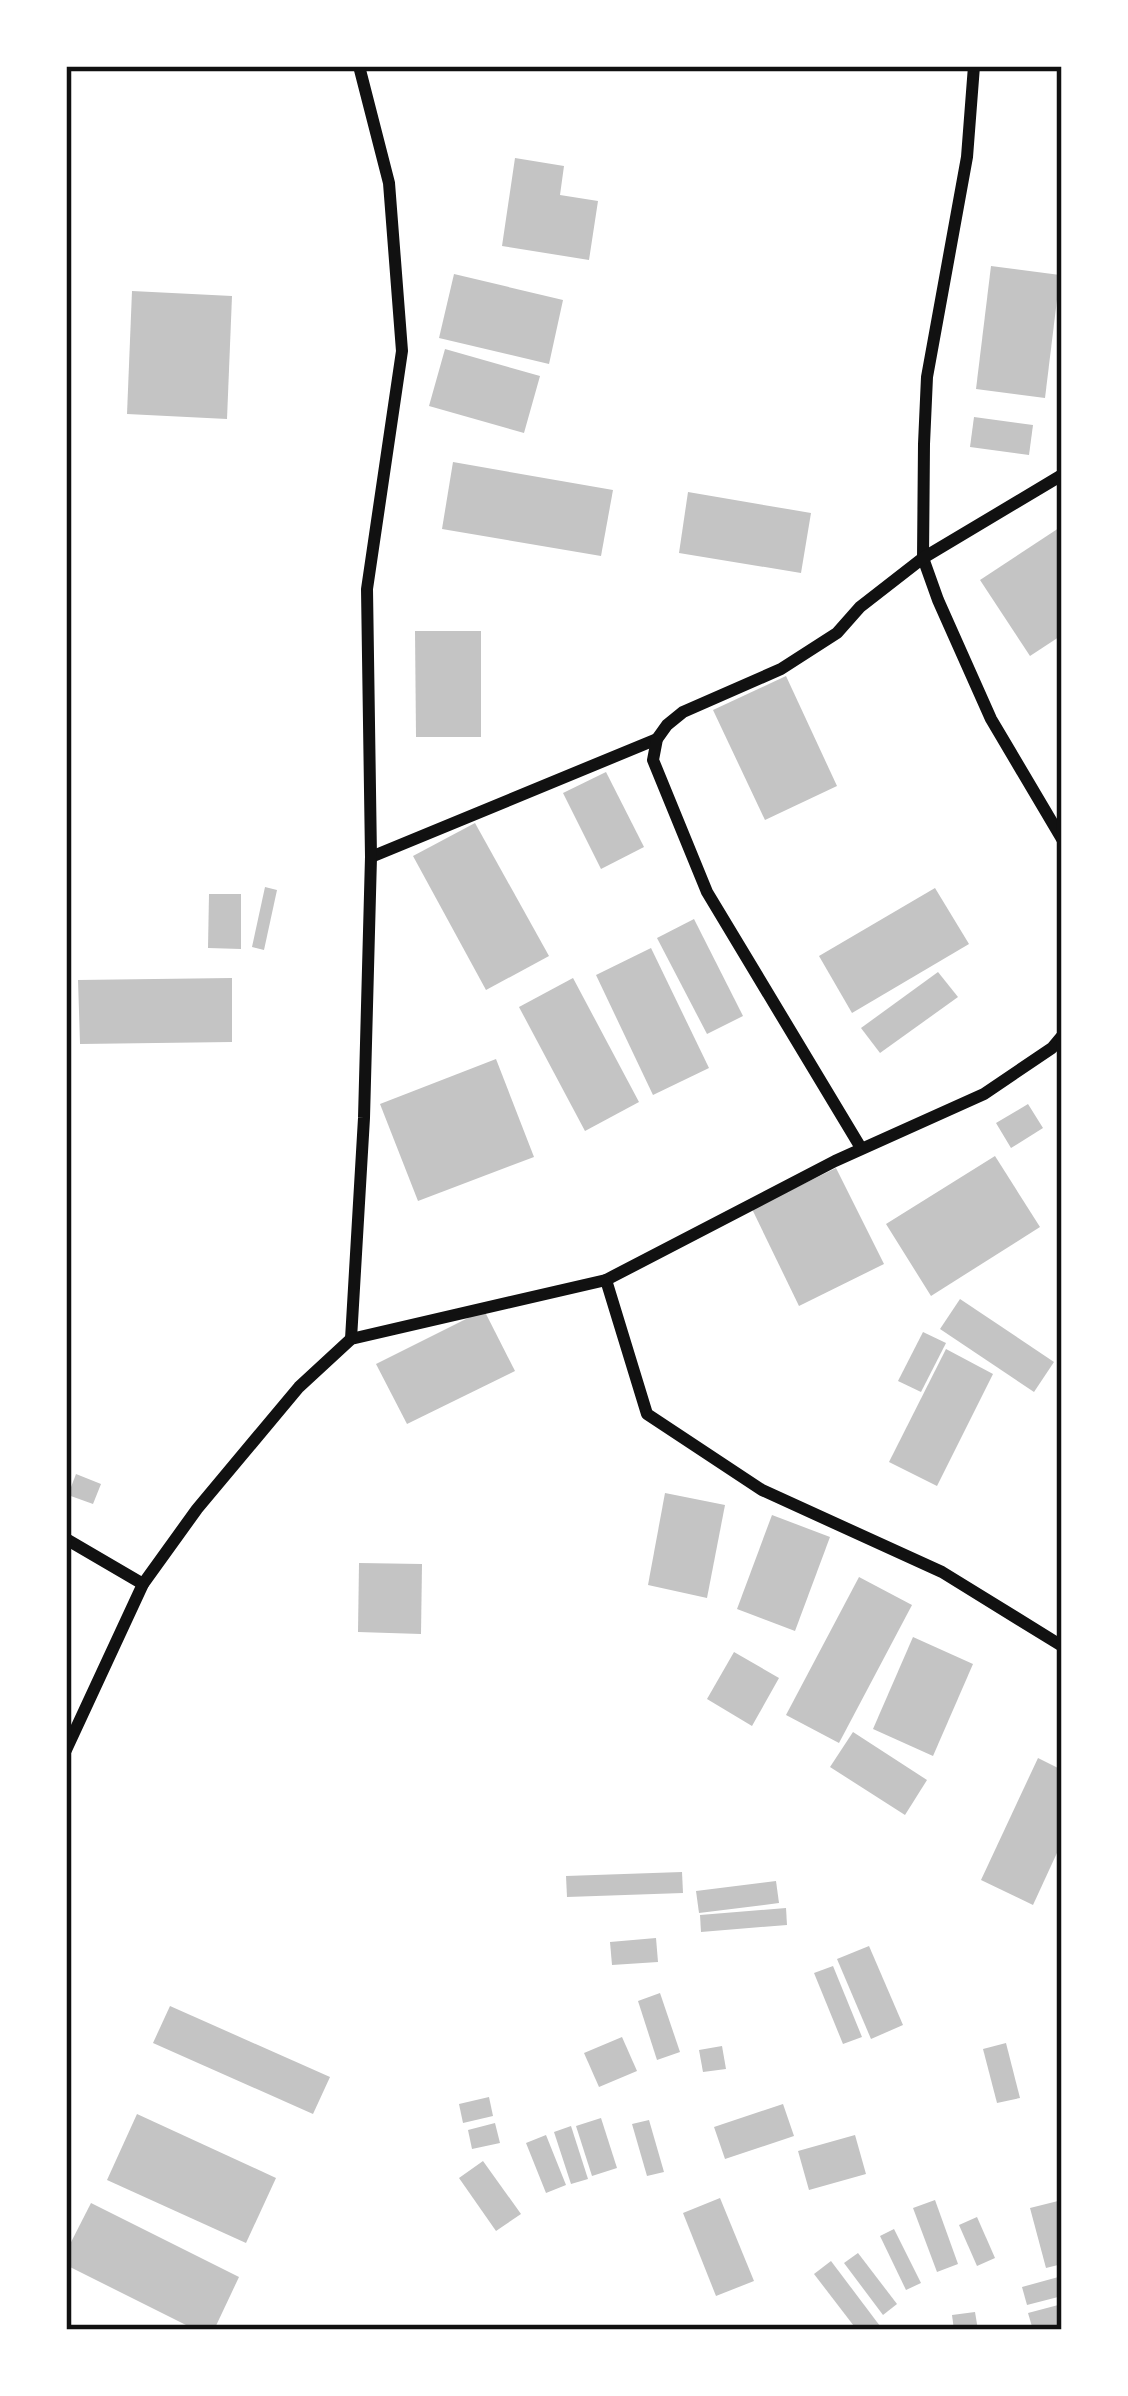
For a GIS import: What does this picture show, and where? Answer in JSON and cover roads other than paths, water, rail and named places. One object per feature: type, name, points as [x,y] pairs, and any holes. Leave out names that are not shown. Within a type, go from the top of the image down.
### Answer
[{"type":"street","points":[[351,1339],[364,1118],[371,857],[368,589],[402,351],[389,183],[358,66]]},
{"type":"street","points":[[974,66],[967,158],[927,377],[923,558],[991,718],[1062,839]]},
{"type":"street","points":[[861,1148],[707,892],[653,760],[657,740],[683,712],[781,669],[837,633],[860,607],[923,558],[1062,475]]},
{"type":"street","points":[[371,857],[657,740]]},
{"type":"street","points":[[66,1750],[143,1584],[197,1509],[299,1387],[351,1339],[606,1280],[861,1148],[984,1094],[1052,1048],[1062,1036]]},
{"type":"street","points":[[606,1280],[647,1414],[762,1490],[942,1572],[1062,1646]]},
{"type":"street","points":[[66,1539],[143,1584]]}]
